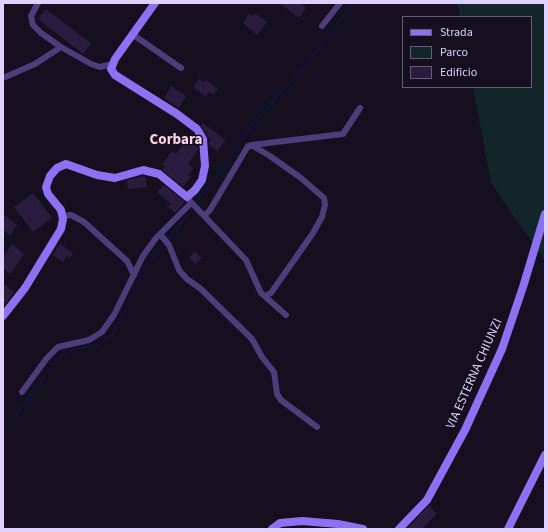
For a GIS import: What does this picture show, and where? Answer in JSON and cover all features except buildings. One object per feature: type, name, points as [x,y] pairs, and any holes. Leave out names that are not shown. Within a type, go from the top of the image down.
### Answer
[{"type":"main road","points":[[3,316],[25,288],[62,229],[61,210],[48,194],[46,187],[50,176],[57,168],[66,164],[97,176],[115,178],[143,170],[159,174],[189,200],[202,180],[205,166],[203,139],[197,129],[177,114],[115,74],[111,67],[132,34],[155,3]]},
{"type":"main road","name":"VIA ESTERNA CHIUNZI","points":[[398,529],[427,500],[465,430],[502,349],[545,214]]},
{"type":"main road","points":[[508,529],[545,455]]},
{"type":"main road","points":[[272,529],[280,523],[302,521],[338,524],[363,529]]},
{"type":"street","points":[[38,3],[32,16],[33,25],[61,48],[100,67],[111,67]]},
{"type":"street","points":[[322,26],[340,3]]},
{"type":"street","points":[[132,34],[181,68]]},
{"type":"street","points":[[3,78],[35,64],[61,48]]},
{"type":"street","points":[[250,146],[342,134],[360,108]]},
{"type":"street","points":[[204,216],[210,210],[250,146]]},
{"type":"street","points":[[250,146],[301,178],[324,198],[325,205],[322,217],[313,233],[272,293],[265,296]]},
{"type":"street","points":[[22,392],[47,358],[58,347],[89,340],[102,332],[114,315],[143,256],[189,200],[246,260],[261,293],[286,315]]},
{"type":"street","points":[[62,216],[71,215],[84,222],[127,261],[134,275]]},
{"type":"street","points":[[160,234],[170,245],[179,270],[252,339],[262,357],[274,372],[277,394],[282,400],[317,427]]},
{"type":"green space","points":[[457,3],[545,3],[545,261],[491,183],[473,88],[532,88],[532,16],[460,16]]},
{"type":"waterway","points":[[168,240],[231,157],[244,134],[313,56],[353,3]]},
{"type":"waterway","points":[[3,423],[14,417],[59,356],[75,349],[100,345],[114,332],[149,263],[165,243]]},
{"type":"district","name":"Corbara","points":[[176,141]]}]
